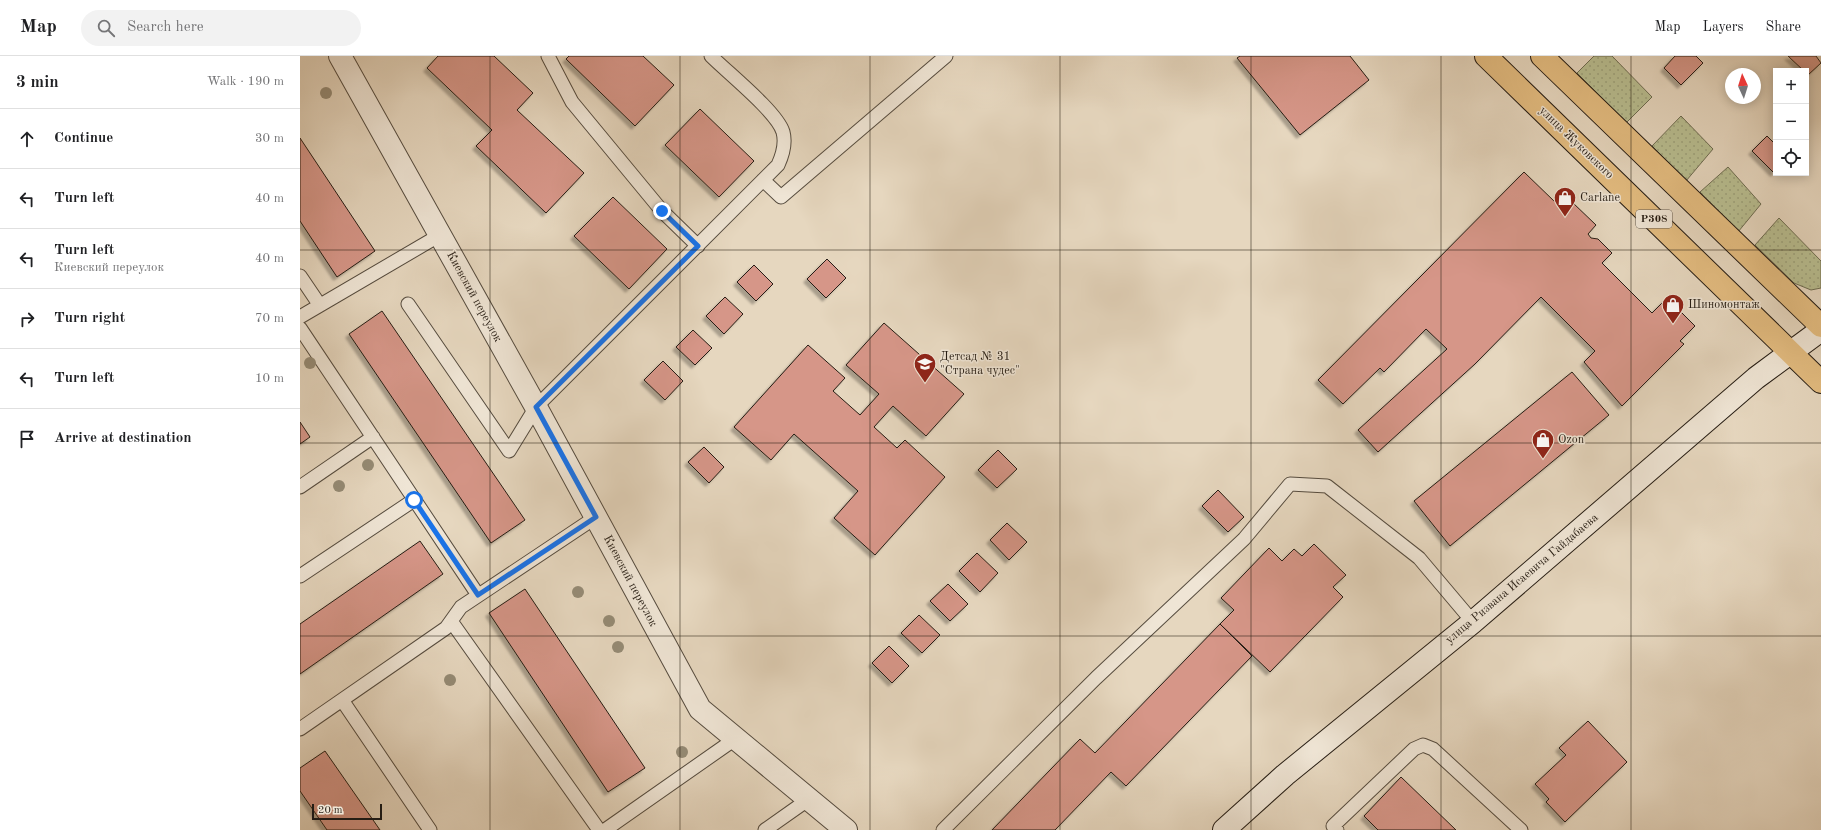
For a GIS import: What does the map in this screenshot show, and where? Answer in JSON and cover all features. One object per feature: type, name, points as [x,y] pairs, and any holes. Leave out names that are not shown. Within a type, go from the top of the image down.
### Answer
[{"type":"main road","name":"улица Жуковского","points":[[1486,56],[1821,382]]},
{"type":"main road","points":[[1542,56],[1821,326]]},
{"type":"street","name":"Киевский переулок","points":[[340,56],[536,407],[700,709],[846,830]]},
{"type":"street","name":"улица Ризвана Исаевича Гайдабаева","points":[[1224,830],[1285,775],[1473,622],[1750,383],[1821,330]]},
{"type":"lane","points":[[548,56],[572,102],[662,211],[698,246]]},
{"type":"lane","points":[[408,304],[509,451],[536,407],[778,165],[782,156],[785,142],[783,131],[776,116],[711,56]]},
{"type":"lane","points":[[763,180],[780,197],[946,56]]},
{"type":"lane","points":[[300,317],[319,304],[440,235]]},
{"type":"lane","points":[[300,276],[319,304]]},
{"type":"lane","points":[[300,328],[478,595]]},
{"type":"lane","points":[[300,487],[373,437]]},
{"type":"lane","points":[[943,830],[1096,678],[1244,539],[1290,484],[1327,486],[1419,558],[1473,622]]},
{"type":"lane","points":[[300,576],[414,500]]},
{"type":"lane","points":[[300,729],[446,628],[461,607],[596,517]]},
{"type":"lane","points":[[451,621],[599,830]]},
{"type":"lane","points":[[342,700],[410,798],[430,830]]},
{"type":"lane","points":[[605,830],[736,739]]},
{"type":"lane","points":[[1337,830],[1333,826],[1414,749],[1424,745],[1433,749],[1521,830]]},
{"type":"lane","points":[[765,830],[809,799]]},
{"type":"green space","points":[[1594,56],[1612,56],[1652,97],[1626,123],[1577,73]]},
{"type":"green space","points":[[1681,116],[1713,149],[1686,181],[1652,146]]},
{"type":"green space","points":[[1728,167],[1761,204],[1738,232],[1700,192]]},
{"type":"green space","points":[[1779,218],[1821,261],[1821,288],[1811,290],[1794,283],[1755,245]]},
{"type":"building","points":[[438,56],[494,56],[533,93],[517,110],[584,173],[546,213],[476,146],[492,130],[427,68]]},
{"type":"building","points":[[569,56],[643,56],[674,85],[635,126],[566,59]]},
{"type":"building","points":[[1240,56],[1350,56],[1369,80],[1300,135],[1237,58]]},
{"type":"building","points":[[1675,56],[1696,56],[1703,63],[1681,85],[1664,68]]},
{"type":"building","points":[[1788,56],[1816,56],[1821,63],[1809,74],[1809,68],[1801,68]]},
{"type":"building","points":[[700,109],[754,161],[719,197],[665,145]]},
{"type":"building","points":[[1767,136],[1773,142],[1773,172],[1752,151]]},
{"type":"building","points":[[300,138],[375,251],[337,277],[300,221]]},
{"type":"building","points":[[1524,172],[1555,202],[1564,198],[1572,202],[1596,225],[1588,234],[1591,238],[1598,239],[1612,253],[1602,263],[1652,313],[1667,298],[1695,326],[1680,341],[1684,344],[1622,406],[1584,362],[1595,351],[1541,297],[1475,364],[1378,452],[1358,430],[1447,349],[1426,329],[1384,372],[1380,368],[1343,404],[1318,380]]},
{"type":"building","points":[[613,197],[667,249],[629,289],[574,236]]},
{"type":"building","points":[[827,259],[846,278],[826,298],[807,279]]},
{"type":"building","points":[[754,265],[773,284],[756,301],[737,282]]},
{"type":"building","points":[[725,297],[743,314],[724,334],[706,316]]},
{"type":"building","points":[[382,311],[525,520],[491,543],[349,334]]},
{"type":"building","points":[[884,323],[964,394],[926,436],[893,406],[874,427],[897,448],[905,440],[945,477],[875,555],[834,518],[858,491],[794,434],[771,460],[734,427],[808,345],[845,378],[833,391],[860,415],[879,394],[846,365]]},
{"type":"building","points":[[693,330],[712,348],[695,365],[676,347]]},
{"type":"building","points":[[663,361],[683,381],[665,400],[644,380]]},
{"type":"building","points":[[1572,372],[1609,415],[1450,546],[1414,501]]},
{"type":"building","points":[[300,422],[310,437],[300,444]]},
{"type":"building","points":[[704,447],[724,467],[709,483],[688,462]]},
{"type":"building","points":[[998,450],[1017,469],[997,488],[978,470]]},
{"type":"building","points":[[1218,490],[1244,517],[1228,532],[1202,506]]},
{"type":"building","points":[[1007,523],[1027,542],[1009,560],[990,540]]},
{"type":"building","points":[[420,541],[443,574],[300,674],[300,624]]},
{"type":"building","points":[[1314,544],[1346,575],[1333,587],[1343,597],[1270,672],[1220,624],[1234,610],[1221,598],[1269,548],[1282,561],[1294,549],[1302,556]]},
{"type":"building","points":[[977,553],[998,573],[980,592],[959,571]]},
{"type":"building","points":[[948,584],[968,604],[950,621],[930,601]]},
{"type":"building","points":[[525,589],[645,768],[608,792],[489,613]]},
{"type":"building","points":[[919,615],[940,635],[922,653],[901,633]]},
{"type":"building","points":[[1220,624],[1252,656],[1126,786],[1111,772],[1055,830],[992,830],[1080,739],[1095,753]]},
{"type":"building","points":[[889,646],[909,666],[892,683],[872,663]]},
{"type":"building","points":[[1588,721],[1627,762],[1565,822],[1546,802],[1549,799],[1535,784],[1566,755],[1559,748]]},
{"type":"building","points":[[325,751],[380,830],[327,830],[300,791],[300,768]]},
{"type":"building","points":[[1401,777],[1456,830],[1378,830],[1364,816]]},
{"type":"place","name":"Carlane","points":[[1565,218]]},
{"type":"place","name":"Шиномонтаж","points":[[1673,324]]},
{"type":"place","name":"Детсад № 31 \"Страна чудес\"","points":[[925,384]]},
{"type":"place","name":"Ozon","points":[[1543,460]]},
{"type":"route","points":[[414,500],[478,595],[596,517],[536,407],[698,246],[662,211]]}]
